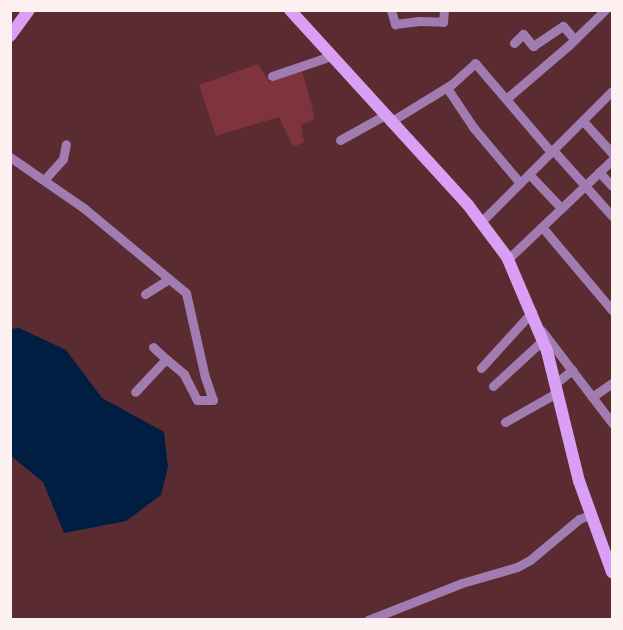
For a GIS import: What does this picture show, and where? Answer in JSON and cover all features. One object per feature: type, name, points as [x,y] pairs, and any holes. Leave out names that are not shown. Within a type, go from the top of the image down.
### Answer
[{"type":"street","points":[[10,36],[29,10]]},
{"type":"street","points":[[290,10],[481,222],[508,259],[543,340],[557,387],[572,455],[590,515],[612,566]]},
{"type":"street","points":[[391,10],[395,24],[419,21],[443,22],[444,10]]},
{"type":"street","points":[[506,99],[575,40],[604,10]]},
{"type":"street","points":[[514,43],[523,34],[533,46],[564,26],[575,40]]},
{"type":"street","points":[[272,76],[331,57]]},
{"type":"street","points":[[340,140],[447,88],[475,63],[612,216]]},
{"type":"street","points":[[447,88],[473,127],[520,183]]},
{"type":"street","points":[[481,222],[612,91]]},
{"type":"street","points":[[583,121],[612,153]]},
{"type":"street","points":[[44,180],[63,159],[66,144]]},
{"type":"street","points":[[10,157],[85,209],[186,293],[205,377],[213,400],[197,400],[184,374],[153,347]]},
{"type":"street","points":[[508,259],[612,160]]},
{"type":"street","points":[[599,172],[612,186]]},
{"type":"street","points":[[529,174],[561,208]]},
{"type":"street","points":[[542,227],[612,310]]},
{"type":"street","points":[[145,294],[169,279]]},
{"type":"street","points":[[481,368],[532,312]]},
{"type":"street","points":[[538,326],[612,423]]},
{"type":"street","points":[[493,386],[543,340]]},
{"type":"street","points":[[135,392],[166,359]]},
{"type":"street","points":[[505,422],[557,387],[572,370]]},
{"type":"street","points":[[592,397],[612,383]]},
{"type":"street","points":[[368,620],[462,582],[517,567],[530,560],[570,525],[590,515]]},
{"type":"shaded area","points":[[258,64],[270,82],[302,70],[315,119],[301,125],[304,142],[293,147],[279,117],[216,136],[199,85]]},
{"type":"water","points":[[19,328],[66,350],[102,398],[164,432],[168,467],[161,495],[126,521],[64,533],[43,482],[11,456],[11,329]]}]
